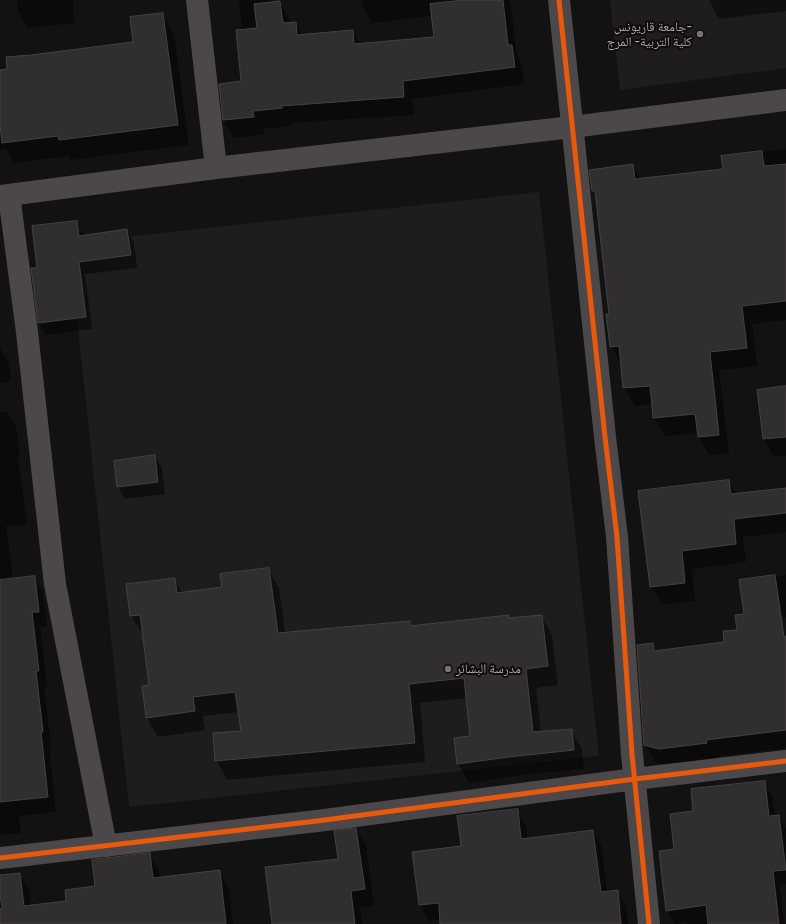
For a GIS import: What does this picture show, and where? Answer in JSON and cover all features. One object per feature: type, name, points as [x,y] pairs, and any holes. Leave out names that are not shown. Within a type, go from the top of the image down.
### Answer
[{"type":"street","points":[[197,0],[216,168]]},
{"type":"street","points":[[559,0],[604,429],[617,537],[635,779],[649,924]]},
{"type":"street","points":[[106,846],[55,584],[28,332],[5,195],[216,168],[572,127],[786,100]]},
{"type":"street","points":[[0,858],[317,821],[635,779],[786,761]]},
{"type":"shaded area","name":"جامعة قاريونس- كلية التربية- المرج","points":[[610,0],[786,0],[786,68],[620,90]]},
{"type":"shaded area","points":[[539,192],[599,756],[129,807],[69,243]]},
{"type":"building","points":[[464,0],[503,0],[508,45],[512,45],[515,67],[403,81],[404,97],[281,106],[282,108],[253,111],[254,117],[223,120],[219,84],[241,81],[236,30],[257,28],[254,4],[280,1],[283,23],[296,22],[297,35],[353,30],[354,44],[434,37],[430,4]]},
{"type":"building","points":[[163,13],[178,125],[59,140],[58,136],[2,143],[0,126],[0,70],[7,69],[6,57],[133,42],[130,17]]},
{"type":"building","points":[[762,151],[764,166],[786,164],[786,301],[742,306],[747,348],[710,352],[719,435],[698,437],[695,414],[653,418],[650,386],[623,388],[619,346],[610,347],[606,314],[609,314],[595,191],[592,191],[589,170],[633,164],[635,179],[723,169],[721,156]]},
{"type":"building","points":[[77,221],[79,236],[127,229],[131,255],[79,262],[86,317],[38,323],[31,268],[37,268],[32,226]]},
{"type":"building","points":[[786,386],[786,437],[763,439],[757,390]]},
{"type":"building","points":[[155,455],[158,482],[117,487],[114,461]]},
{"type":"building","points":[[729,480],[731,494],[786,488],[786,513],[734,519],[736,544],[682,551],[685,583],[650,587],[638,491]]},
{"type":"building","points":[[269,568],[278,633],[410,621],[410,626],[509,615],[509,618],[542,615],[548,666],[526,669],[533,732],[572,729],[574,750],[457,764],[454,738],[470,736],[464,678],[409,684],[415,743],[215,761],[213,733],[241,731],[235,692],[193,697],[195,711],[146,718],[142,686],[149,685],[140,615],[130,616],[126,584],[175,578],[177,593],[222,587],[220,574]]},
{"type":"building","points":[[775,575],[784,637],[786,636],[786,730],[706,740],[707,743],[659,749],[644,745],[637,645],[653,643],[654,651],[724,642],[723,631],[737,630],[735,615],[744,614],[739,580]]},
{"type":"building","points":[[35,576],[39,612],[32,612],[39,671],[36,671],[48,797],[0,802],[0,580]]},
{"type":"building","points":[[765,781],[769,816],[779,815],[786,870],[773,871],[779,924],[708,924],[706,905],[666,911],[659,851],[674,849],[670,814],[693,811],[691,789]]},
{"type":"building","points":[[518,809],[521,839],[593,830],[601,892],[618,890],[621,924],[440,924],[439,903],[419,905],[412,852],[461,846],[457,816]]},
{"type":"building","points":[[356,828],[365,889],[351,891],[355,924],[272,924],[265,867],[338,859],[334,831]]},
{"type":"building","points":[[150,853],[153,878],[220,870],[226,924],[0,924],[0,909],[2,908],[0,895],[0,875],[20,873],[24,906],[66,901],[65,890],[95,886],[92,860]]},
{"type":"cycle path","points":[[559,0],[617,537],[632,754],[649,924]]},
{"type":"cycle path","points":[[0,858],[317,821],[635,779],[786,761]]},
{"type":"place","name":"جامعة قاريونس- كلية التربية- المرج","points":[[700,34]]},
{"type":"place","name":"مدرسة البشائر","points":[[448,669]]}]
